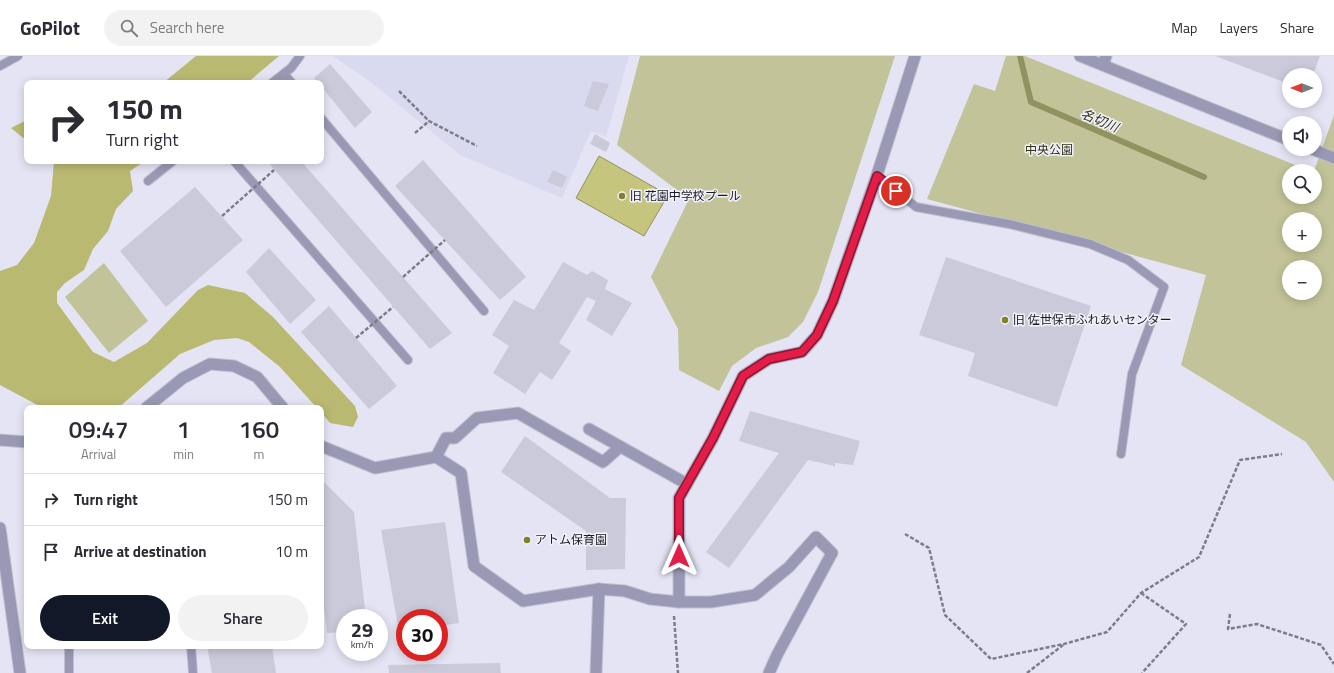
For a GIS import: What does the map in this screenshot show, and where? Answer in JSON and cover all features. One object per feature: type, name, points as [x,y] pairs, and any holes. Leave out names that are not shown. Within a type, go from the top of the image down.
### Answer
[{"type":"street","points":[[679,602],[679,498],[713,438],[743,376],[769,359],[802,352],[817,335],[833,301],[877,176],[915,56]]},
{"type":"street","points":[[1080,56],[1105,60],[1282,137]]},
{"type":"street","points":[[1322,153],[1334,158]]},
{"type":"street","points":[[150,405],[183,378],[210,364],[234,366],[257,377],[280,405]]},
{"type":"street","points":[[436,457],[446,438],[455,438],[476,418],[518,413],[603,462],[620,447]]},
{"type":"street","points":[[589,429],[687,484]]},
{"type":"street","points":[[0,440],[24,442]]},
{"type":"street","points":[[324,447],[375,468],[436,457],[461,473],[474,566],[523,601],[599,589],[625,591],[650,599],[679,602],[711,602],[755,595],[789,567],[816,537],[832,553],[780,648],[769,673]]},
{"type":"street","points":[[0,528],[20,673]]},
{"type":"street","points":[[596,673],[599,589]]},
{"type":"lane","points":[[0,66],[18,56]]},
{"type":"lane","points":[[276,80],[291,68],[300,56]]},
{"type":"lane","points":[[284,74],[289,80]]},
{"type":"lane","points":[[324,122],[484,311]]},
{"type":"lane","points":[[148,181],[169,164]]},
{"type":"lane","points":[[237,164],[408,360]]},
{"type":"lane","points":[[877,176],[916,207],[1009,224],[1090,244],[1128,260],[1164,287],[1132,374],[1121,454]]},
{"type":"lane","points":[[69,649],[69,673]]},
{"type":"lane","points":[[191,649],[193,673]]},
{"type":"path","points":[[399,91],[429,122],[476,146]]},
{"type":"path","points":[[415,133],[429,122]]},
{"type":"path","points":[[222,216],[274,170]]},
{"type":"path","points":[[403,277],[445,240]]},
{"type":"path","points":[[356,338],[393,307]]},
{"type":"path","points":[[905,534],[929,548],[944,615],[991,659],[1064,644],[1107,632],[1141,593],[1199,557],[1240,460],[1282,454]]},
{"type":"path","points":[[1141,593],[1186,624],[1142,673]]},
{"type":"path","points":[[678,673],[674,618],[679,602]]},
{"type":"path","points":[[1230,614],[1228,628],[1257,624],[1321,645],[1334,664]]},
{"type":"path","points":[[1027,673],[1064,644]]},
{"type":"shaded area","points":[[196,56],[279,56],[251,80],[167,80]]},
{"type":"shaded area","points":[[333,56],[629,56],[606,137],[591,131],[562,198],[460,155],[372,83]]},
{"type":"shaded area","points":[[24,122],[24,139],[11,128]]},
{"type":"shaded area","name":"旧 花園中学校プール","points":[[599,156],[668,195],[644,236],[576,198]]},
{"type":"shaded area","points":[[54,164],[140,164],[130,171],[133,191],[116,209],[108,231],[93,249],[84,270],[65,283],[57,292],[57,303],[93,352],[114,362],[147,343],[198,290],[208,285],[245,293],[273,317],[355,406],[358,417],[353,427],[330,423],[324,416],[324,405],[314,405],[280,367],[249,342],[237,338],[214,340],[180,354],[121,405],[37,405],[0,385],[0,271],[17,265],[34,243],[51,196]]},
{"type":"green space","points":[[640,56],[895,56],[818,292],[803,322],[788,337],[756,348],[732,366],[719,391],[679,370],[678,329],[651,277],[689,199],[617,145]]},
{"type":"green space","name":"中央公園","points":[[1006,56],[1025,56],[1293,164],[1282,164],[1282,204],[1322,204],[1322,164],[1316,164],[1319,156],[1322,156],[1322,149],[1334,115],[1334,482],[1306,442],[1181,365],[1206,275],[927,199],[974,84],[995,91]]},
{"type":"green space","points":[[104,263],[148,321],[109,353],[65,297]]},
{"type":"building","points":[[1215,56],[1320,56],[1316,68],[1282,68],[1282,81]]},
{"type":"building","points":[[330,64],[372,112],[355,128],[324,90],[324,80],[316,80],[314,78]]},
{"type":"building","points":[[593,81],[609,84],[598,111],[584,106]]},
{"type":"building","points":[[595,134],[610,143],[606,152],[590,144]]},
{"type":"building","points":[[423,160],[526,277],[500,300],[395,186]]},
{"type":"building","points":[[270,164],[304,164],[452,333],[430,349]]},
{"type":"building","points":[[553,170],[567,177],[562,188],[547,182]]},
{"type":"building","points":[[195,187],[243,240],[166,307],[120,251]]},
{"type":"building","points":[[269,248],[316,300],[290,324],[246,272]]},
{"type":"building","name":"旧 佐世保市ふれあいセンター","points":[[946,257],[1091,306],[1057,407],[968,376],[975,353],[919,335]]},
{"type":"building","points":[[563,262],[587,275],[592,271],[608,280],[605,289],[632,303],[612,336],[586,320],[596,301],[587,297],[559,343],[571,351],[552,380],[540,372],[525,394],[493,373],[509,346],[492,335],[514,300],[534,310]]},
{"type":"building","points":[[329,306],[397,386],[369,409],[301,332]]},
{"type":"building","points":[[750,411],[860,441],[853,465],[835,463],[835,466],[808,460],[729,568],[706,552],[779,453],[739,441]]},
{"type":"building","points":[[525,436],[610,498],[626,498],[625,569],[586,570],[586,531],[501,472]]},
{"type":"building","points":[[324,482],[354,512],[365,609],[336,609],[336,632],[327,633],[324,608]]},
{"type":"building","points":[[445,522],[459,623],[448,625],[448,609],[396,609],[396,615],[381,530]]},
{"type":"building","points":[[208,649],[272,649],[276,673],[212,673]]},
{"type":"building","points":[[500,663],[501,673],[389,673],[388,665]]},
{"type":"waterway","name":"名切川","points":[[1020,56],[1031,102],[1204,177]]},
{"type":"place","name":"旧 花園中学校プール","points":[[622,196]]},
{"type":"place","name":"旧 佐世保市ふれあいセンター","points":[[1005,320]]},
{"type":"place","name":"アトム保育園","points":[[527,540]]},
{"type":"route","points":[[679,556],[679,498],[713,438],[743,376],[769,359],[802,352],[817,335],[833,301],[877,176],[896,191]]}]
